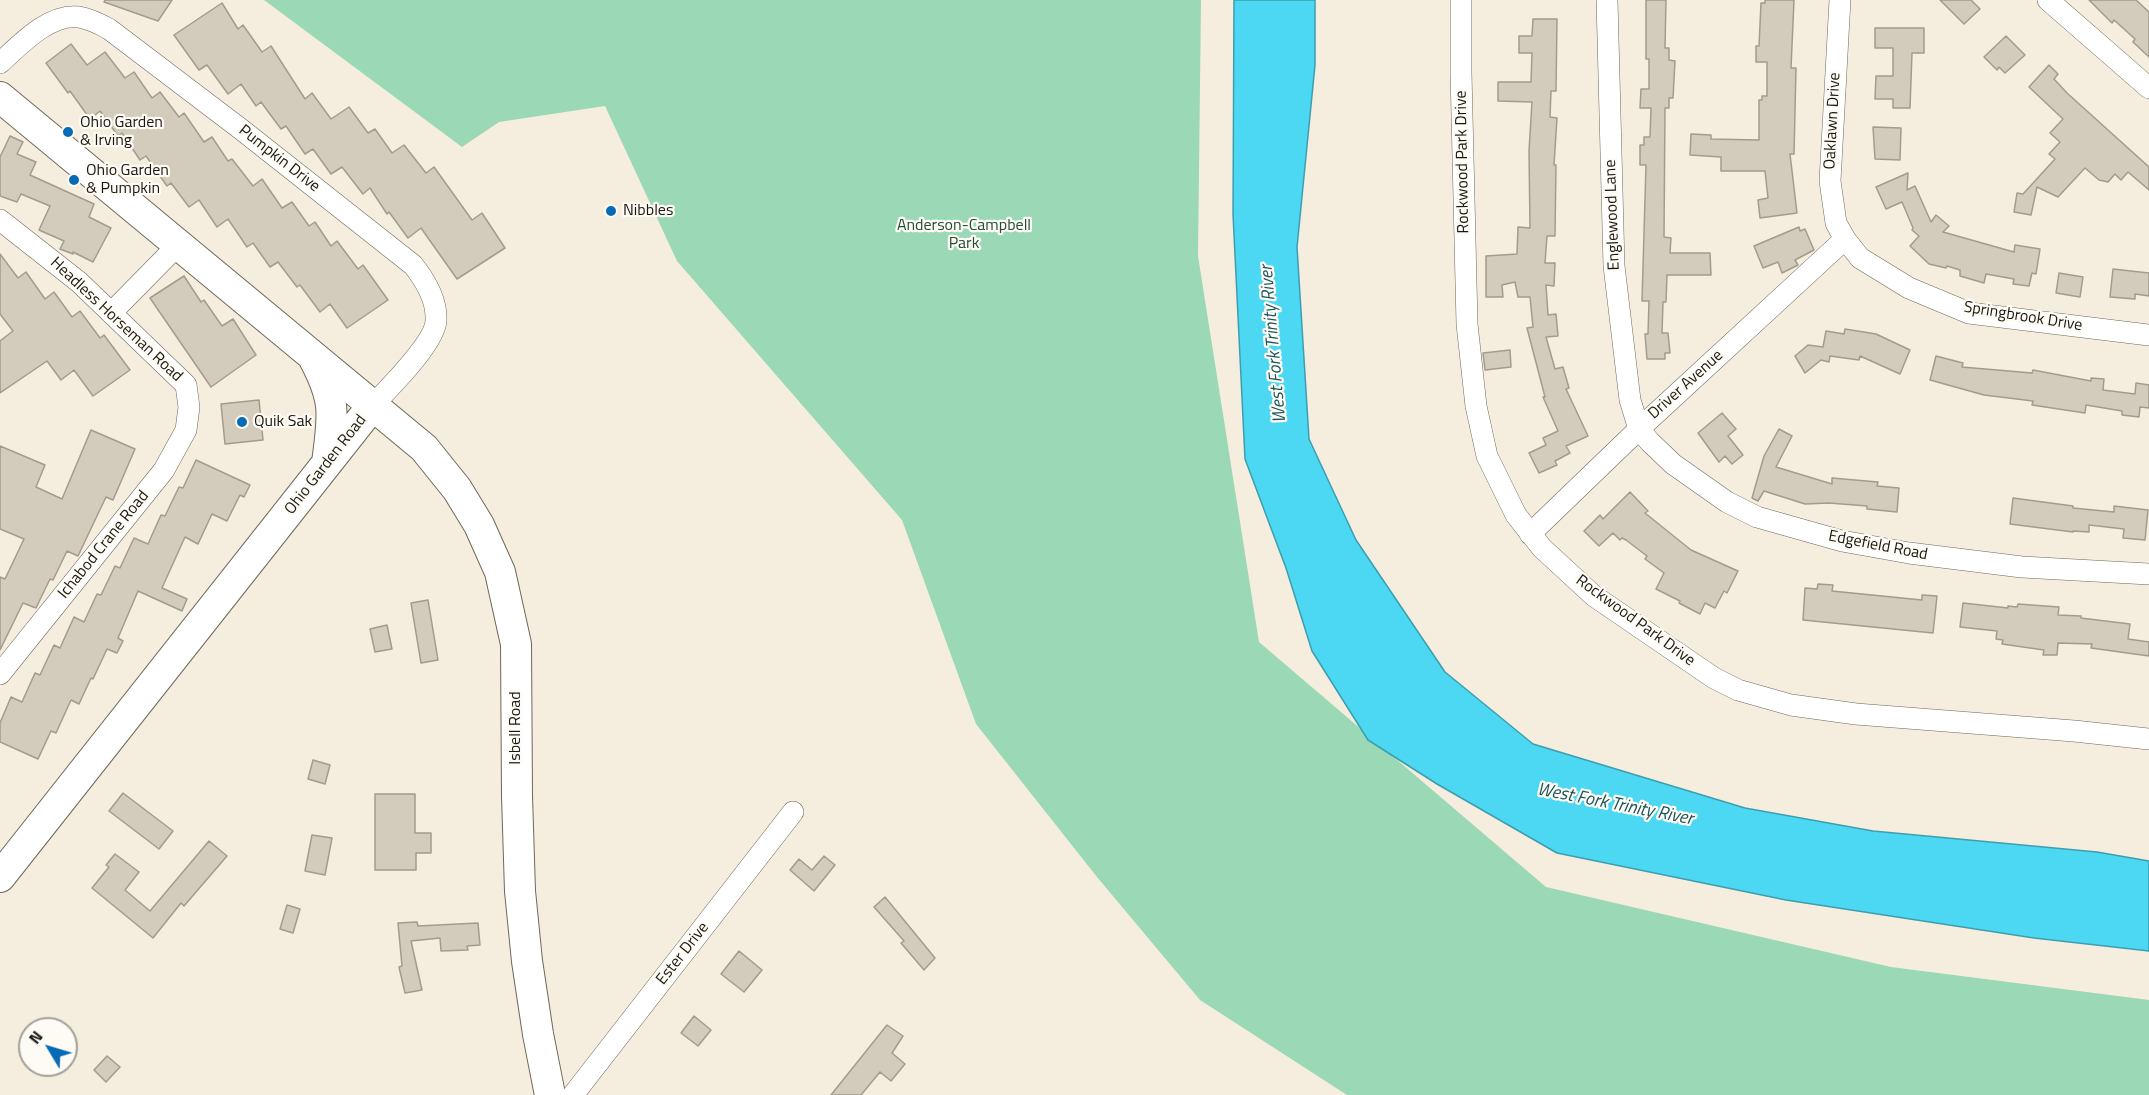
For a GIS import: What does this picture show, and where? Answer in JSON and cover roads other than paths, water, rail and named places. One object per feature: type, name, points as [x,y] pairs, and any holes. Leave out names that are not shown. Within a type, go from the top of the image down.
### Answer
[{"type":"street","name":"Rockwood Park Drive","points":[[1461,0],[1467,324],[1476,406],[1487,456],[1516,515],[1542,548],[1594,596],[1714,678],[1738,690],[1791,705],[1856,714],[2149,739]]},
{"type":"street","name":"Englewood Lane","points":[[1607,0],[1614,266],[1630,400],[1639,429]]},
{"type":"street","name":"Oaklawn Drive","points":[[1840,0],[1830,182],[1836,223],[1845,239]]},
{"type":"street","points":[[2048,0],[2149,88]]},
{"type":"street","name":"Pumpkin Drive","points":[[0,63],[32,33],[57,20],[77,17],[91,20],[109,29],[242,130],[413,265],[424,279],[434,303],[436,322],[418,356],[373,405]]},
{"type":"street","name":"Ohio Garden Road","points":[[0,97],[373,405],[0,877]]},
{"type":"street","name":"Headless Horseman Road","points":[[0,220],[79,282],[186,385],[189,407]]},
{"type":"street","name":"Driver Avenue","points":[[1530,534],[1639,429],[1845,239]]},
{"type":"street","name":"Springbrook Drive","points":[[1845,239],[1860,258],[1909,288],[1969,313],[2149,335]]},
{"type":"street","points":[[111,313],[179,244]]},
{"type":"street","points":[[311,354],[325,380],[333,413],[327,463]]},
{"type":"street","name":"Isbell Road","points":[[373,405],[424,448],[457,489],[479,525],[500,572],[516,644],[520,891],[527,961],[550,1095]]},
{"type":"street","name":"Ichabod Crane Road","points":[[0,674],[164,470],[186,430],[189,407]]},
{"type":"street","name":"Edgefield Road","points":[[1639,429],[1672,464],[1727,502],[1757,517],[1831,538],[1909,554],[2022,567],[2149,574]]},
{"type":"street","name":"Ester Drive","points":[[573,1095],[793,812]]},
{"type":"water","name":"West Fork Trinity River","points":[[1234,0],[1315,0],[1315,65],[1297,247],[1309,439],[1356,540],[1445,672],[1533,744],[1745,808],[1873,831],[2097,852],[2149,861],[2149,951],[2034,938],[1786,900],[1557,853],[1437,784],[1368,740],[1312,651],[1286,568],[1245,459],[1233,214]]},
{"type":"place","name":"Ohio Garden & Irving","points":[[68,132]]},
{"type":"place","name":"Ohio Garden & Pumpkin","points":[[74,180]]},
{"type":"place","name":"Nibbles","points":[[611,211]]},
{"type":"place","name":"Quik Sak","points":[[242,422]]},
{"type":"park label","name":"Anderson-Campbell Park","points":[[964,235]]}]
